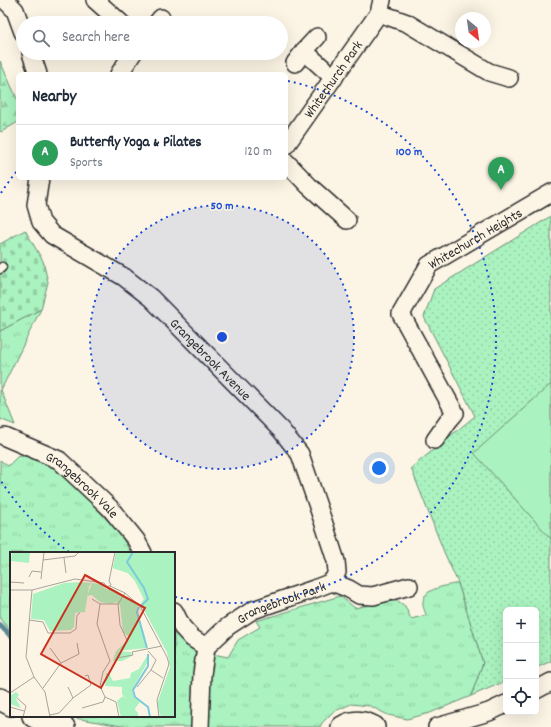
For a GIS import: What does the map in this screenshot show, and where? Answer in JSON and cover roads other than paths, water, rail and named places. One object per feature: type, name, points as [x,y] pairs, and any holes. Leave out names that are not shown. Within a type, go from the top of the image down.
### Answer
[{"type":"street","points":[[5,0],[15,10],[17,16]]},
{"type":"street","points":[[95,0],[113,16]]},
{"type":"street","name":"Whitechurch Park","points":[[288,142],[334,78],[380,6],[489,72],[509,78]]},
{"type":"street","points":[[317,37],[300,57],[334,78]]},
{"type":"street","points":[[33,60],[37,72]]},
{"type":"street","points":[[119,72],[128,60]]},
{"type":"street","points":[[288,164],[309,186],[346,220]]},
{"type":"street","name":"Grangebrook Avenue","points":[[40,180],[36,205],[41,222],[52,235],[124,277],[152,298],[281,430],[300,454],[335,557],[337,572],[332,582]]},
{"type":"street","name":"Whitechurch Heights","points":[[435,440],[455,413],[401,314],[429,264],[551,193]]},
{"type":"street","name":"Grangebrook Vale","points":[[5,437],[59,460],[110,508],[136,540],[142,552]]},
{"type":"street","name":"Grangebrook Park","points":[[206,647],[227,627],[253,610],[332,582],[359,595],[373,596],[409,586]]},
{"type":"street","points":[[175,613],[182,627],[192,638],[206,647],[202,674],[200,727]]},
{"type":"street","points":[[539,688],[551,682]]},
{"type":"street","points":[[0,699],[10,704]]},
{"type":"street","points":[[437,727],[490,712],[503,706]]},
{"type":"street","points":[[342,727],[350,722],[358,721],[367,723],[374,727]]},
{"type":"waterway","points":[[0,625],[10,635]]},
{"type":"place","name":"Butterfly Yoga & Pilates","points":[[501,190]]}]
